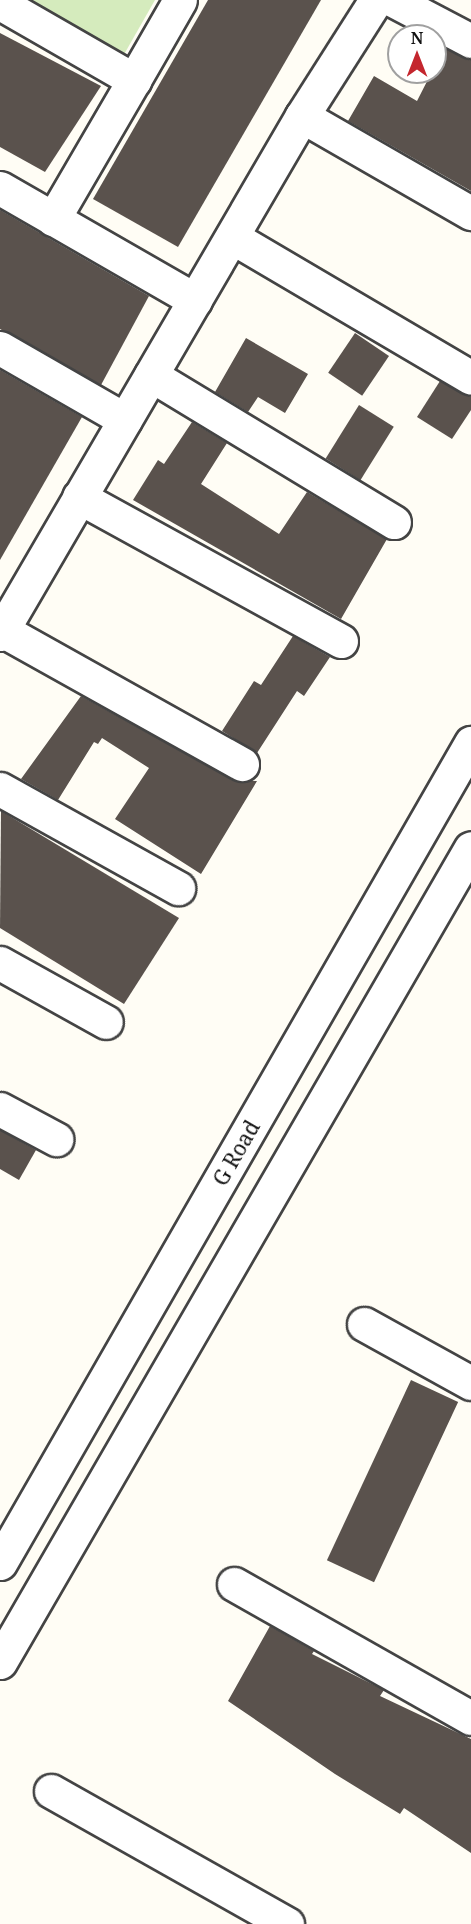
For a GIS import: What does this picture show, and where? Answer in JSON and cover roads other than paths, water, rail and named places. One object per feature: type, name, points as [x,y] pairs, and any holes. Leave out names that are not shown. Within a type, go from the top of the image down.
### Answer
[{"type":"street","points":[[52,219],[180,0]]},
{"type":"street","points":[[242,764],[1,632],[302,116],[376,0]]},
{"type":"street","points":[[393,0],[471,41]]},
{"type":"street","points":[[0,3],[134,80]]},
{"type":"street","points":[[302,116],[471,213]]},
{"type":"street","points":[[0,188],[195,300]]},
{"type":"street","points":[[232,237],[471,378]]},
{"type":"street","points":[[0,348],[125,420]]},
{"type":"street","points":[[151,375],[394,522]]},
{"type":"street","points":[[79,497],[341,641]]},
{"type":"street","name":"G Road","points":[[0,1563],[471,743]]},
{"type":"street","points":[[0,789],[178,888]]},
{"type":"street","points":[[0,1662],[471,848]]},
{"type":"street","points":[[0,963],[106,1022]]},
{"type":"street","points":[[0,1109],[56,1139]]},
{"type":"street","points":[[364,1324],[471,1383]]},
{"type":"street","points":[[234,1584],[471,1718]]},
{"type":"street","points":[[51,1791],[287,1924]]}]
